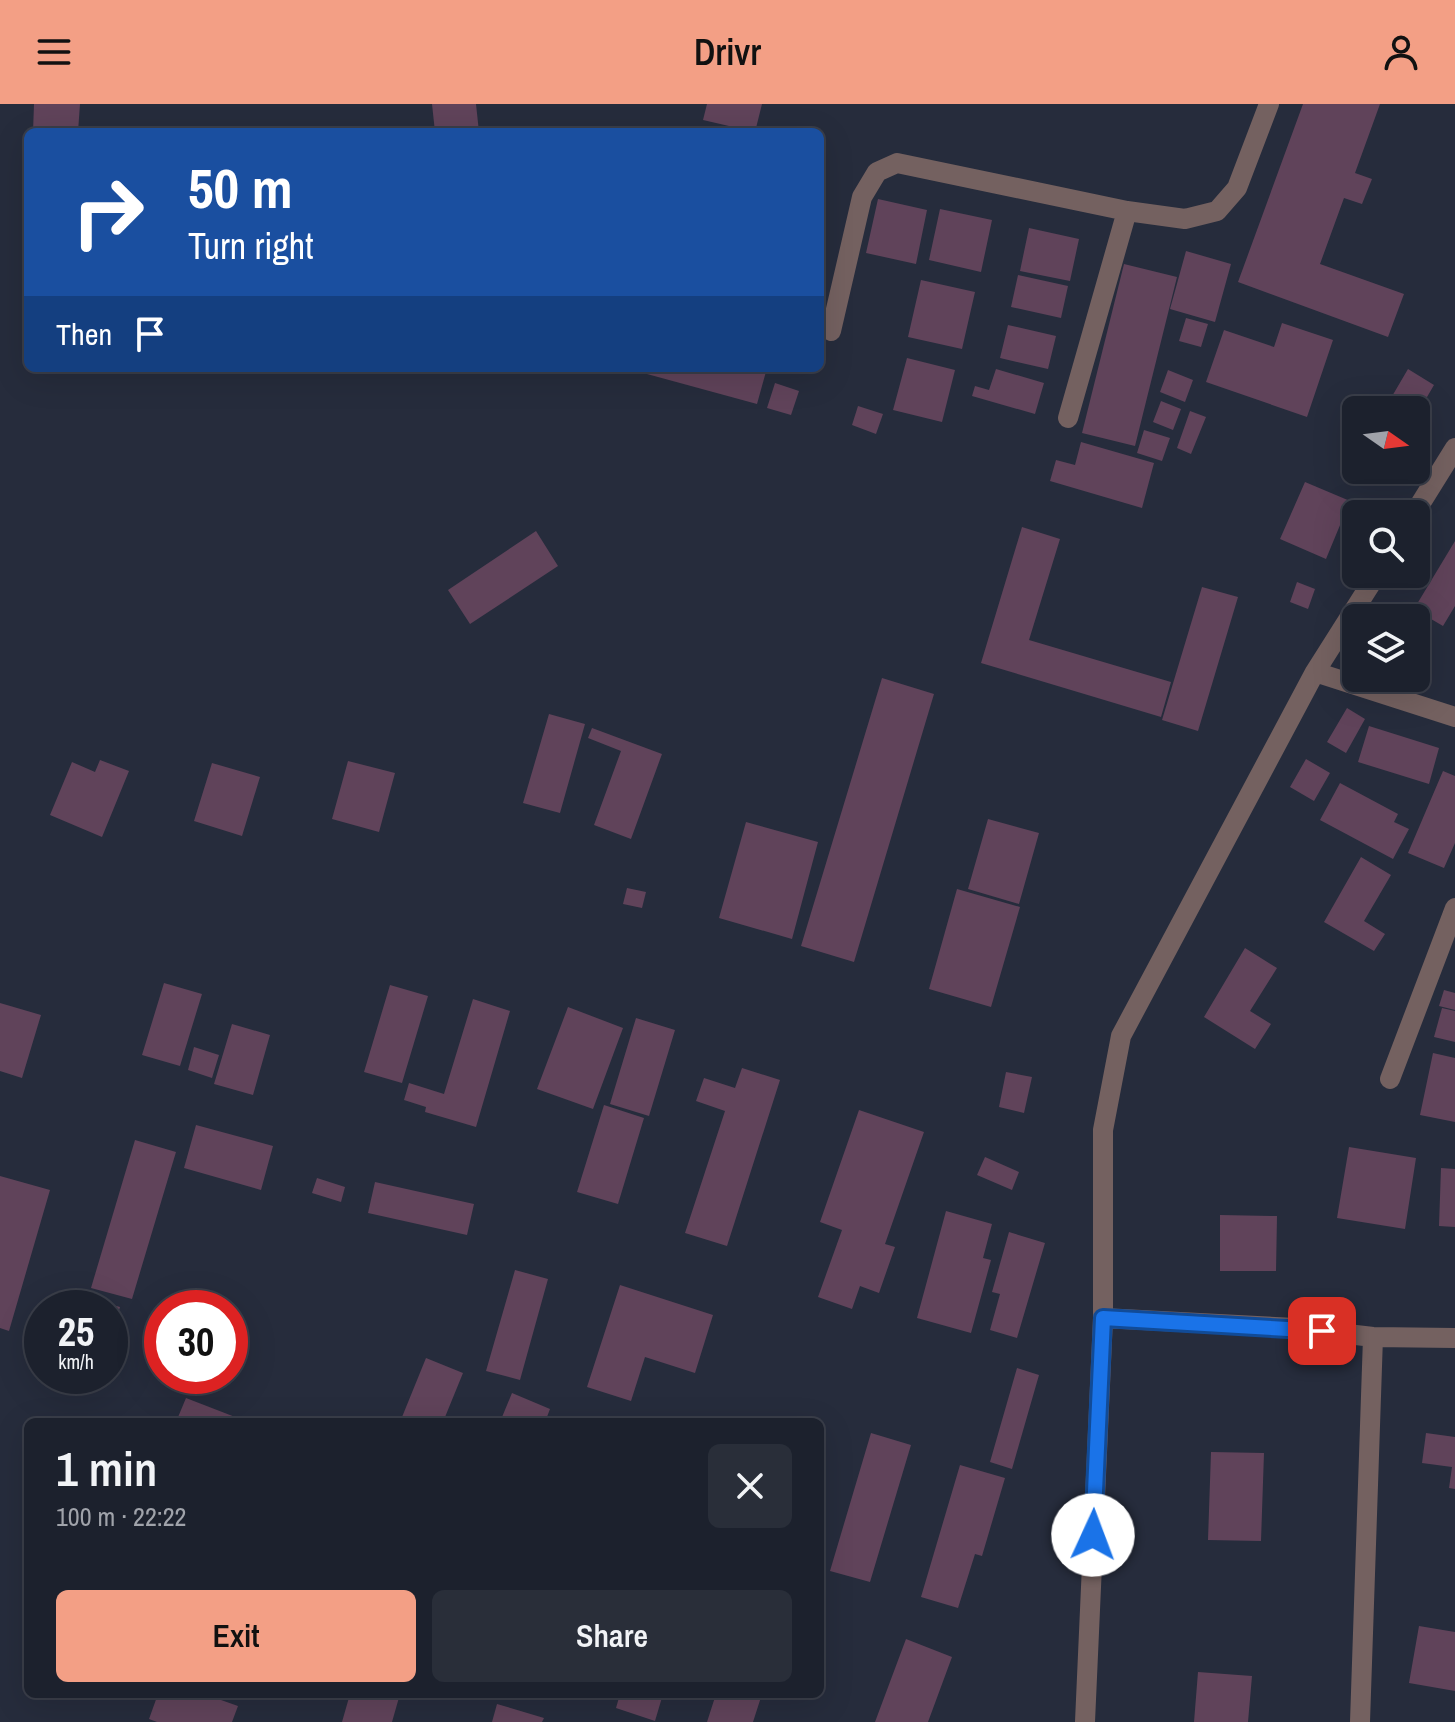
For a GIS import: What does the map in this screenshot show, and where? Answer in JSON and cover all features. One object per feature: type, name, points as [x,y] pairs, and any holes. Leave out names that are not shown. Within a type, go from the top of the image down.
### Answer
[{"type":"street","points":[[831,331],[862,197],[877,172],[897,163],[1127,211],[1185,219],[1217,211],[1237,188],[1269,104]]},
{"type":"street","points":[[1068,418],[1127,211]]},
{"type":"street","points":[[1423,500],[1455,448]]},
{"type":"street","points":[[1085,1722],[1103,1318],[1103,1130],[1121,1036],[1315,672],[1368,588]]},
{"type":"street","points":[[1315,672],[1455,717]]},
{"type":"street","points":[[1390,1079],[1455,908]]},
{"type":"street","points":[[1103,1318],[1296,1328],[1373,1337],[1455,1338]]},
{"type":"street","points":[[1360,1722],[1373,1337]]},
{"type":"building","points":[[34,104],[80,104],[78,128],[33,128]]},
{"type":"building","points":[[432,104],[476,104],[479,128],[435,128]]},
{"type":"building","points":[[707,104],[762,104],[756,128],[738,128],[703,120]]},
{"type":"building","points":[[1303,104],[1380,104],[1355,173],[1372,179],[1362,204],[1344,198],[1320,264],[1404,294],[1388,337],[1238,282]]},
{"type":"building","points":[[878,199],[927,210],[916,264],[866,253]]},
{"type":"building","points":[[940,209],[992,220],[981,272],[929,260]]},
{"type":"building","points":[[1029,228],[1079,239],[1070,281],[1020,271]]},
{"type":"building","points":[[1186,251],[1231,264],[1215,322],[1170,309]]},
{"type":"building","points":[[1124,264],[1177,277],[1135,446],[1082,433]]},
{"type":"building","points":[[1018,275],[1068,286],[1061,318],[1011,307]]},
{"type":"building","points":[[921,280],[975,292],[962,349],[908,337]]},
{"type":"building","points":[[1186,318],[1208,324],[1201,347],[1179,341]]},
{"type":"building","points":[[1282,323],[1333,340],[1307,417],[1206,382],[1224,330],[1274,347]]},
{"type":"building","points":[[1008,325],[1056,336],[1048,369],[1000,358]]},
{"type":"building","points":[[907,358],[955,370],[942,422],[893,410]]},
{"type":"building","points":[[996,369],[1044,383],[1035,414],[972,396],[975,386],[989,390]]},
{"type":"building","points":[[1408,369],[1434,385],[1428,396],[1392,396]]},
{"type":"building","points":[[1168,370],[1193,380],[1185,402],[1160,392]]},
{"type":"building","points":[[640,372],[766,372],[757,404]]},
{"type":"building","points":[[775,383],[799,391],[791,415],[767,408]]},
{"type":"building","points":[[1161,401],[1181,409],[1173,430],[1153,422]]},
{"type":"building","points":[[858,406],[883,414],[876,434],[852,425]]},
{"type":"building","points":[[1190,411],[1206,417],[1191,454],[1177,448]]},
{"type":"building","points":[[1144,430],[1170,438],[1162,461],[1137,453]]},
{"type":"building","points":[[1081,442],[1154,463],[1142,508],[1050,481],[1056,460],[1075,465]]},
{"type":"building","points":[[1305,482],[1348,500],[1342,500],[1342,520],[1326,559],[1280,539]]},
{"type":"building","points":[[1022,527],[1060,539],[1029,640],[1171,682],[1161,717],[981,663]]},
{"type":"building","points":[[536,531],[558,566],[470,624],[448,590]]},
{"type":"building","points":[[1455,541],[1455,606],[1443,626],[1430,618],[1430,604],[1417,604],[1427,588],[1430,588],[1430,582]]},
{"type":"building","points":[[1297,582],[1315,589],[1308,609],[1290,602]]},
{"type":"building","points":[[1202,587],[1238,597],[1198,731],[1162,720]]},
{"type":"building","points":[[882,678],[934,694],[854,962],[801,946]]},
{"type":"building","points":[[1347,708],[1365,719],[1346,753],[1327,742]]},
{"type":"building","points":[[549,714],[585,724],[560,813],[523,803]]},
{"type":"building","points":[[1369,726],[1439,748],[1429,784],[1358,762]]},
{"type":"building","points":[[592,728],[662,754],[631,839],[594,825],[621,751],[588,738]]},
{"type":"building","points":[[1306,759],[1330,773],[1314,801],[1290,787]]},
{"type":"building","points":[[100,760],[129,771],[102,837],[50,815],[72,762],[95,772]]},
{"type":"building","points":[[348,761],[395,773],[379,832],[332,819]]},
{"type":"building","points":[[212,763],[260,777],[242,836],[194,821]]},
{"type":"building","points":[[1443,771],[1455,776],[1455,843],[1444,868],[1408,853]]},
{"type":"building","points":[[1340,783],[1398,814],[1394,822],[1409,829],[1393,859],[1320,820]]},
{"type":"building","points":[[988,819],[1039,833],[1019,904],[968,889]]},
{"type":"building","points":[[746,822],[818,842],[792,939],[719,918]]},
{"type":"building","points":[[1361,857],[1391,875],[1364,921],[1385,934],[1374,951],[1324,922]]},
{"type":"building","points":[[627,888],[646,892],[642,908],[623,904]]},
{"type":"building","points":[[957,889],[1020,907],[991,1007],[929,989]]},
{"type":"building","points":[[1245,948],[1277,968],[1250,1011],[1271,1024],[1255,1049],[1204,1017]]},
{"type":"building","points":[[164,983],[202,994],[180,1066],[142,1055]]},
{"type":"building","points":[[390,985],[428,996],[402,1083],[364,1072]]},
{"type":"building","points":[[1444,990],[1455,993],[1455,1010],[1439,1006]]},
{"type":"building","points":[[473,999],[510,1011],[476,1127],[425,1112],[426,1107],[404,1100],[409,1083],[444,1094]]},
{"type":"building","points":[[0,1003],[41,1015],[22,1078],[0,1071]]},
{"type":"building","points":[[568,1007],[623,1028],[593,1109],[537,1089]]},
{"type":"building","points":[[1442,1008],[1455,1011],[1455,1042],[1434,1037]]},
{"type":"building","points":[[636,1018],[675,1030],[649,1116],[610,1104]]},
{"type":"building","points":[[232,1024],[270,1035],[253,1095],[214,1084]]},
{"type":"building","points":[[194,1047],[219,1055],[212,1078],[188,1070]]},
{"type":"building","points":[[1433,1053],[1455,1058],[1455,1122],[1420,1115]]},
{"type":"building","points":[[742,1068],[780,1080],[727,1246],[685,1233],[725,1111],[696,1101],[704,1078],[735,1088]]},
{"type":"building","points":[[1006,1072],[1032,1077],[1024,1113],[999,1107]]},
{"type":"building","points":[[604,1105],[644,1118],[618,1204],[577,1192]]},
{"type":"building","points":[[859,1110],[924,1132],[885,1244],[895,1247],[879,1293],[860,1286],[852,1309],[818,1297],[842,1230],[820,1222]]},
{"type":"building","points":[[196,1125],[273,1146],[261,1190],[184,1168]]},
{"type":"building","points":[[135,1140],[176,1152],[132,1299],[128,1298],[128,1290],[91,1288]]},
{"type":"building","points":[[1349,1147],[1416,1158],[1405,1229],[1337,1218]]},
{"type":"building","points":[[985,1157],[1019,1172],[1012,1190],[977,1175]]},
{"type":"building","points":[[1441,1168],[1455,1169],[1455,1227],[1439,1226]]},
{"type":"building","points":[[0,1176],[50,1190],[9,1331],[0,1328]]},
{"type":"building","points":[[317,1178],[345,1187],[341,1202],[312,1193]]},
{"type":"building","points":[[375,1182],[474,1204],[467,1235],[368,1213]]},
{"type":"building","points":[[946,1211],[992,1224],[983,1258],[991,1260],[971,1333],[917,1318]]},
{"type":"building","points":[[1220,1215],[1277,1216],[1276,1271],[1220,1271]]},
{"type":"building","points":[[1009,1232],[1045,1243],[1017,1338],[990,1330],[1000,1294],[992,1292]]},
{"type":"building","points":[[515,1270],[548,1279],[520,1380],[486,1371]]},
{"type":"building","points":[[620,1285],[713,1315],[695,1373],[645,1357],[631,1401],[587,1387]]},
{"type":"building","points":[[426,1358],[463,1373],[445,1418],[402,1418]]},
{"type":"building","points":[[1017,1368],[1039,1375],[1012,1469],[990,1462]]},
{"type":"building","points":[[512,1393],[550,1409],[547,1418],[502,1418]]},
{"type":"building","points":[[186,1398],[238,1418],[178,1418]]},
{"type":"building","points":[[871,1433],[911,1445],[870,1582],[830,1571]]},
{"type":"building","points":[[1426,1433],[1455,1437],[1455,1489],[1449,1488],[1452,1467],[1422,1463]]},
{"type":"building","points":[[1211,1452],[1264,1453],[1261,1541],[1208,1540]]},
{"type":"building","points":[[960,1465],[1005,1478],[982,1556],[975,1554],[958,1608],[921,1597]]},
{"type":"building","points":[[1419,1626],[1455,1632],[1455,1691],[1409,1683]]},
{"type":"building","points":[[906,1639],[952,1657],[928,1722],[875,1722]]},
{"type":"building","points":[[1198,1672],[1252,1676],[1248,1722],[1194,1722]]},
{"type":"building","points":[[157,1698],[215,1698],[238,1706],[232,1722],[157,1722],[149,1719]]},
{"type":"building","points":[[349,1698],[399,1698],[392,1722],[342,1722]]},
{"type":"building","points":[[619,1698],[662,1698],[655,1721],[616,1708]]},
{"type":"building","points":[[715,1698],[761,1698],[753,1722],[707,1722]]},
{"type":"building","points":[[497,1704],[544,1718],[542,1722],[492,1722]]},
{"type":"route","points":[[1093,1535],[1103,1318],[1322,1331]]}]
